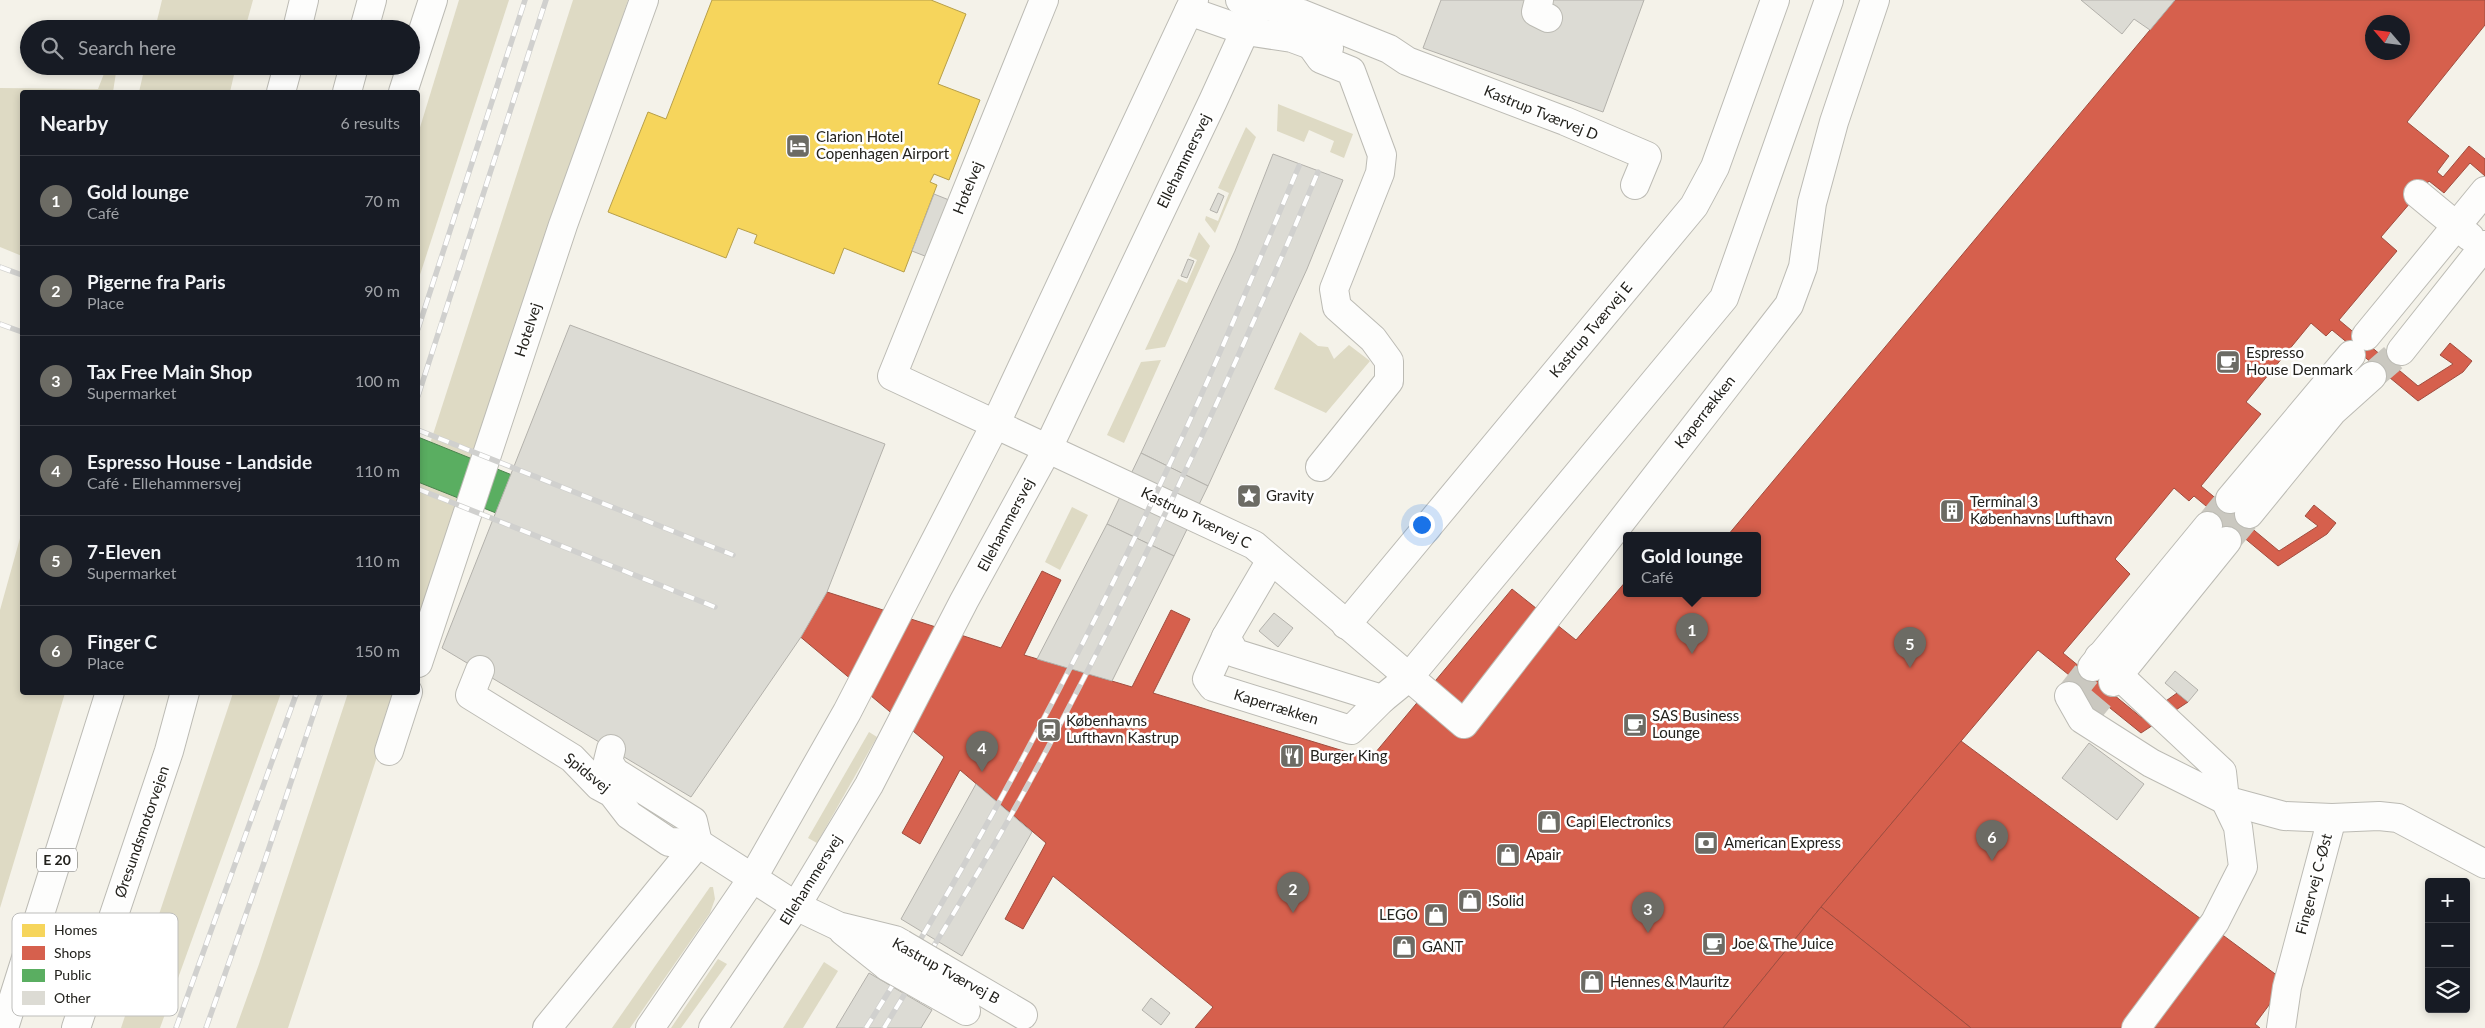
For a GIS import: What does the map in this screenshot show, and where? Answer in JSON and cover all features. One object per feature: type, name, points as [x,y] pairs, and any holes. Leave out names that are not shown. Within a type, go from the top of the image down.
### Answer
[{"type":"main road","points":[[299,20],[304,0]]},
{"type":"main road","points":[[366,20],[372,0]]},
{"type":"main road","points":[[420,40],[433,0]]},
{"type":"main road","name":"Hotelvej","points":[[420,657],[563,224],[644,0]]},
{"type":"main road","name":"Hotelvej","points":[[892,376],[1044,0]]},
{"type":"main road","name":"Kastrup Tværvej E","points":[[1346,625],[1694,206],[1715,168],[1775,0]]},
{"type":"main road","name":"Kaperrækken","points":[[1271,560],[1226,637],[1207,679],[1213,687],[1351,730],[1382,699],[1414,681],[1724,298],[1829,0]]},
{"type":"main road","name":"Kaperrækken","points":[[1414,681],[1464,724],[1789,305],[1802,268],[1812,203],[1834,122],[1874,0]]},
{"type":"main road","name":"Ellehammersvej","points":[[713,1028],[796,906],[869,785],[964,601],[1048,448],[1246,31],[1252,2]]},
{"type":"main road","name":"Kastrup Tværvej D","points":[[1252,2],[1302,14],[1389,49],[1407,62]]},
{"type":"main road","points":[[650,1028],[752,879],[847,712],[996,423],[1191,6]]},
{"type":"main road","name":"Kastrup Tværvej D","points":[[1191,6],[1246,31],[1292,38],[1310,45],[1407,62],[1565,121],[1646,156],[1635,185]]},
{"type":"main road","points":[[1310,45],[1320,59],[1351,71],[1382,154],[1380,172],[1334,289],[1337,307],[1373,339],[1389,361],[1389,381],[1320,467]]},
{"type":"main road","points":[[282,90],[286,75]]},
{"type":"main road","points":[[348,90],[352,75]]},
{"type":"main road","points":[[404,90],[409,75]]},
{"type":"main road","points":[[2372,376],[2333,411],[2240,507],[2359,345],[2485,191]]},
{"type":"main road","points":[[2401,351],[2484,246],[2418,194]]},
{"type":"main road","name":"Kastrup Tværvej C","points":[[892,376],[1254,545],[1414,681]]},
{"type":"main road","points":[[2136,1028],[2215,922],[2243,867],[2238,827],[2225,800],[2222,772],[2105,670],[2218,534]]},
{"type":"main road","points":[[1226,637],[1236,653],[1382,699]]},
{"type":"main road","name":"Spidsvej","points":[[480,670],[470,695],[572,758],[599,786],[612,792],[630,816],[669,842],[698,843],[693,821],[615,772],[608,761],[611,749]]},
{"type":"main road","name":"E 20","points":[[40,913],[109,695]]},
{"type":"main road","name":"Øresundsmotorvejen","points":[[115,913],[169,751],[184,695]]},
{"type":"main road","points":[[169,751],[190,695]]},
{"type":"main road","points":[[389,750],[407,695]]},
{"type":"main road","name":"Fingervej C-Øst","points":[[2069,696],[2082,718],[2152,763],[2225,800],[2284,816],[2332,818],[2287,988],[2281,1028]]},
{"type":"main road","points":[[2332,818],[2380,816],[2398,818],[2485,864]]},
{"type":"main road","points":[[546,1028],[698,843],[752,879]]},
{"type":"main road","name":"Kastrup Tværvej B","points":[[752,879],[796,906],[838,926],[895,940],[966,1012]]},
{"type":"main road","name":"Kastrup Tværvej B","points":[[934,978],[1023,1015]]},
{"type":"main road","name":"E 20","points":[[4,1028],[12,1003]]},
{"type":"main road","name":"Øresundsmotorvejen","points":[[76,1028],[80,1016]]},
{"type":"shaded area","points":[[162,0],[253,0],[247,20],[157,20]]},
{"type":"shaded area","points":[[459,0],[509,0],[420,275],[420,127]]},
{"type":"shaded area","points":[[573,0],[628,0],[420,629],[420,475]]},
{"type":"shaded area","points":[[103,75],[116,75],[113,90],[20,90],[20,255],[0,247],[0,88],[98,89]]},
{"type":"shaded area","points":[[143,75],[234,75],[230,90],[139,90]]},
{"type":"shaded area","points":[[1278,104],[1353,134],[1344,158],[1330,152],[1334,141],[1309,130],[1304,142],[1277,131]]},
{"type":"shaded area","points":[[1246,127],[1256,137],[1215,233],[1205,220],[1206,216],[1218,221],[1229,193],[1218,188]]},
{"type":"shaded area","points":[[1199,232],[1210,246],[1165,347],[1145,350],[1178,279],[1187,283],[1197,260],[1189,256]]},
{"type":"shaded area","points":[[1300,332],[1318,346],[1328,347],[1334,359],[1349,345],[1370,361],[1326,413],[1274,389]]},
{"type":"shaded area","points":[[1161,360],[1124,443],[1107,435],[1141,362]]},
{"type":"shaded area","points":[[1072,507],[1088,515],[1060,570],[1045,562]]},
{"type":"shaded area","points":[[20,538],[20,695],[64,695],[0,908],[0,610]]},
{"type":"shaded area","points":[[232,695],[280,695],[178,978],[178,913],[159,913]]},
{"type":"shaded area","points":[[347,695],[397,695],[288,1028],[236,1028],[259,964]]},
{"type":"shaded area","points":[[869,732],[877,737],[817,843],[808,838]]},
{"type":"shaded area","points":[[710,887],[713,887],[715,899],[710,913],[630,1028],[612,1028]]},
{"type":"shaded area","points":[[718,959],[727,964],[681,1028],[671,1028]]},
{"type":"shaded area","points":[[824,962],[838,971],[803,1028],[783,1028]]},
{"type":"shaded area","points":[[125,1016],[164,1016],[160,1028],[121,1028]]},
{"type":"building: Homes","name":"Clarion Hotel Copenhagen Airport","points":[[712,0],[931,0],[966,14],[938,84],[980,100],[949,180],[934,174],[930,182],[937,185],[904,272],[844,248],[834,274],[754,243],[757,235],[738,228],[726,258],[608,212],[648,112],[666,119]]},
{"type":"building: Shops","name":"Terminal 3 Københavns Lufthavn","points":[[2175,0],[2485,0],[2485,25],[2407,122],[2449,156],[2437,172],[2443,177],[2469,146],[2485,159],[2485,176],[2470,163],[2444,193],[2429,181],[2381,237],[2397,251],[2339,320],[2418,386],[2453,364],[2440,355],[2450,343],[2472,361],[2463,372],[2418,401],[2332,330],[2326,336],[2311,323],[2246,402],[2261,414],[2201,486],[2279,551],[2318,526],[2305,516],[2314,505],[2336,523],[2327,534],[2278,566],[2194,496],[2189,501],[2174,488],[2115,559],[2130,574],[2063,653],[2142,718],[2177,693],[2188,702],[2141,733],[2038,650],[1821,907],[1723,1028],[1195,1028],[1213,1007],[1053,876],[1023,929],[1005,919],[1046,843],[960,770],[920,844],[902,833],[944,757],[779,619],[773,608],[778,595],[786,585],[796,582],[1001,648],[1042,571],[1061,580],[1024,655],[1132,687],[1171,610],[1190,619],[1153,693],[1370,759],[1512,589],[1576,640],[1623,585],[1623,597],[1761,597],[1761,532],[1731,532]]},
{"type":"building: Shops","points":[[1961,741],[2286,982],[2255,1024],[2260,1028],[1971,1028],[1821,907]]},
{"type":"building: Shops","points":[[1821,907],[1876,951],[1971,1028],[1723,1028]]},
{"type":"building: Public","points":[[420,438],[512,475],[496,513],[420,483]]},
{"type":"building: Other","points":[[1441,0],[1644,0],[1603,112],[1423,48]]},
{"type":"building: Other","points":[[2081,0],[2175,0],[2150,30],[2134,19],[2122,34]]},
{"type":"building: Other","points":[[1273,154],[1343,180],[1307,269],[1208,486],[1141,453],[1235,251]]},
{"type":"building: Other","points":[[1218,193],[1224,196],[1217,213],[1210,210]]},
{"type":"building: Other","points":[[934,194],[969,208],[948,265],[912,251]]},
{"type":"building: Other","points":[[1188,259],[1194,261],[1187,278],[1181,276]]},
{"type":"building: Other","points":[[570,325],[885,444],[827,592],[801,637],[691,797],[442,648]]},
{"type":"building: Other","points":[[1141,453],[1208,486],[1174,556],[1107,524]]},
{"type":"building: Other","points":[[1107,524],[1174,556],[1112,681],[1037,659]]},
{"type":"building: Other","points":[[1274,613],[1293,628],[1278,647],[1259,631]]},
{"type":"building: Other","points":[[2175,671],[2198,690],[2188,702],[2165,683]]},
{"type":"building: Other","points":[[2089,743],[2144,784],[2117,820],[2062,778]]},
{"type":"building: Other","points":[[976,784],[1032,832],[962,956],[901,919]]},
{"type":"building: Other","points":[[869,973],[932,1010],[921,1028],[836,1028]]},
{"type":"building: Other","points":[[1151,998],[1170,1013],[1161,1025],[1142,1010]]},
{"type":"tunnel","points":[[2372,376],[2401,351]]},
{"type":"tunnel","points":[[2208,526],[2230,499]]},
{"type":"tunnel","points":[[2227,541],[2249,514]]},
{"type":"tunnel","points":[[2069,696],[2092,667]]},
{"type":"tunnel","points":[[2082,719],[2113,682]]},
{"type":"railway","points":[[420,323],[525,0]]},
{"type":"railway","points":[[420,390],[546,0]]},
{"type":"railway","points":[[866,1028],[993,814],[1109,592],[1196,408],[1299,166]]},
{"type":"railway","points":[[884,1028],[973,882],[1036,770],[1092,663],[1193,455],[1257,314],[1318,172]]},
{"type":"railway","points":[[0,267],[20,274]]},
{"type":"railway","points":[[0,324],[20,331]]},
{"type":"railway","points":[[420,431],[733,555]]},
{"type":"railway","points":[[420,490],[715,607]]},
{"type":"railway","points":[[176,1028],[296,695]]},
{"type":"railway","points":[[206,1028],[320,695]]},
{"type":"place","name":"Clarion Hotel Copenhagen Airport","points":[[798,146]]},
{"type":"place","name":"Espresso House Denmark","points":[[2228,362]]},
{"type":"place","name":"Gravity","points":[[1249,496]]},
{"type":"place","name":"Terminal 3 Københavns Lufthavn","points":[[1952,511]]},
{"type":"place","name":"Gold lounge","points":[[1692,654]]},
{"type":"place","name":"7-Eleven","points":[[1910,668]]},
{"type":"place","name":"SAS Business Lounge","points":[[1635,725]]},
{"type":"place","name":"Københavns Lufthavn Kastrup","points":[[1049,730]]},
{"type":"place","name":"Burger King","points":[[1292,756]]},
{"type":"place","name":"Espresso House - Landside","points":[[982,772]]},
{"type":"place","name":"Capi Electronics","points":[[1549,822]]},
{"type":"place","name":"American Express","points":[[1706,843]]},
{"type":"place","name":"Apair","points":[[1508,855]]},
{"type":"place","name":"Finger C","points":[[1992,861]]},
{"type":"place","name":"!Solid","points":[[1470,901]]},
{"type":"place","name":"Pigerne fra Paris","points":[[1293,913]]},
{"type":"place","name":"LEGO","points":[[1436,915]]},
{"type":"place","name":"Tax Free Main Shop","points":[[1648,933]]},
{"type":"place","name":"Joe & The Juice","points":[[1714,944]]},
{"type":"place","name":"GANT","points":[[1404,947]]},
{"type":"place","name":"Hennes & Mauritz","points":[[1592,982]]}]
